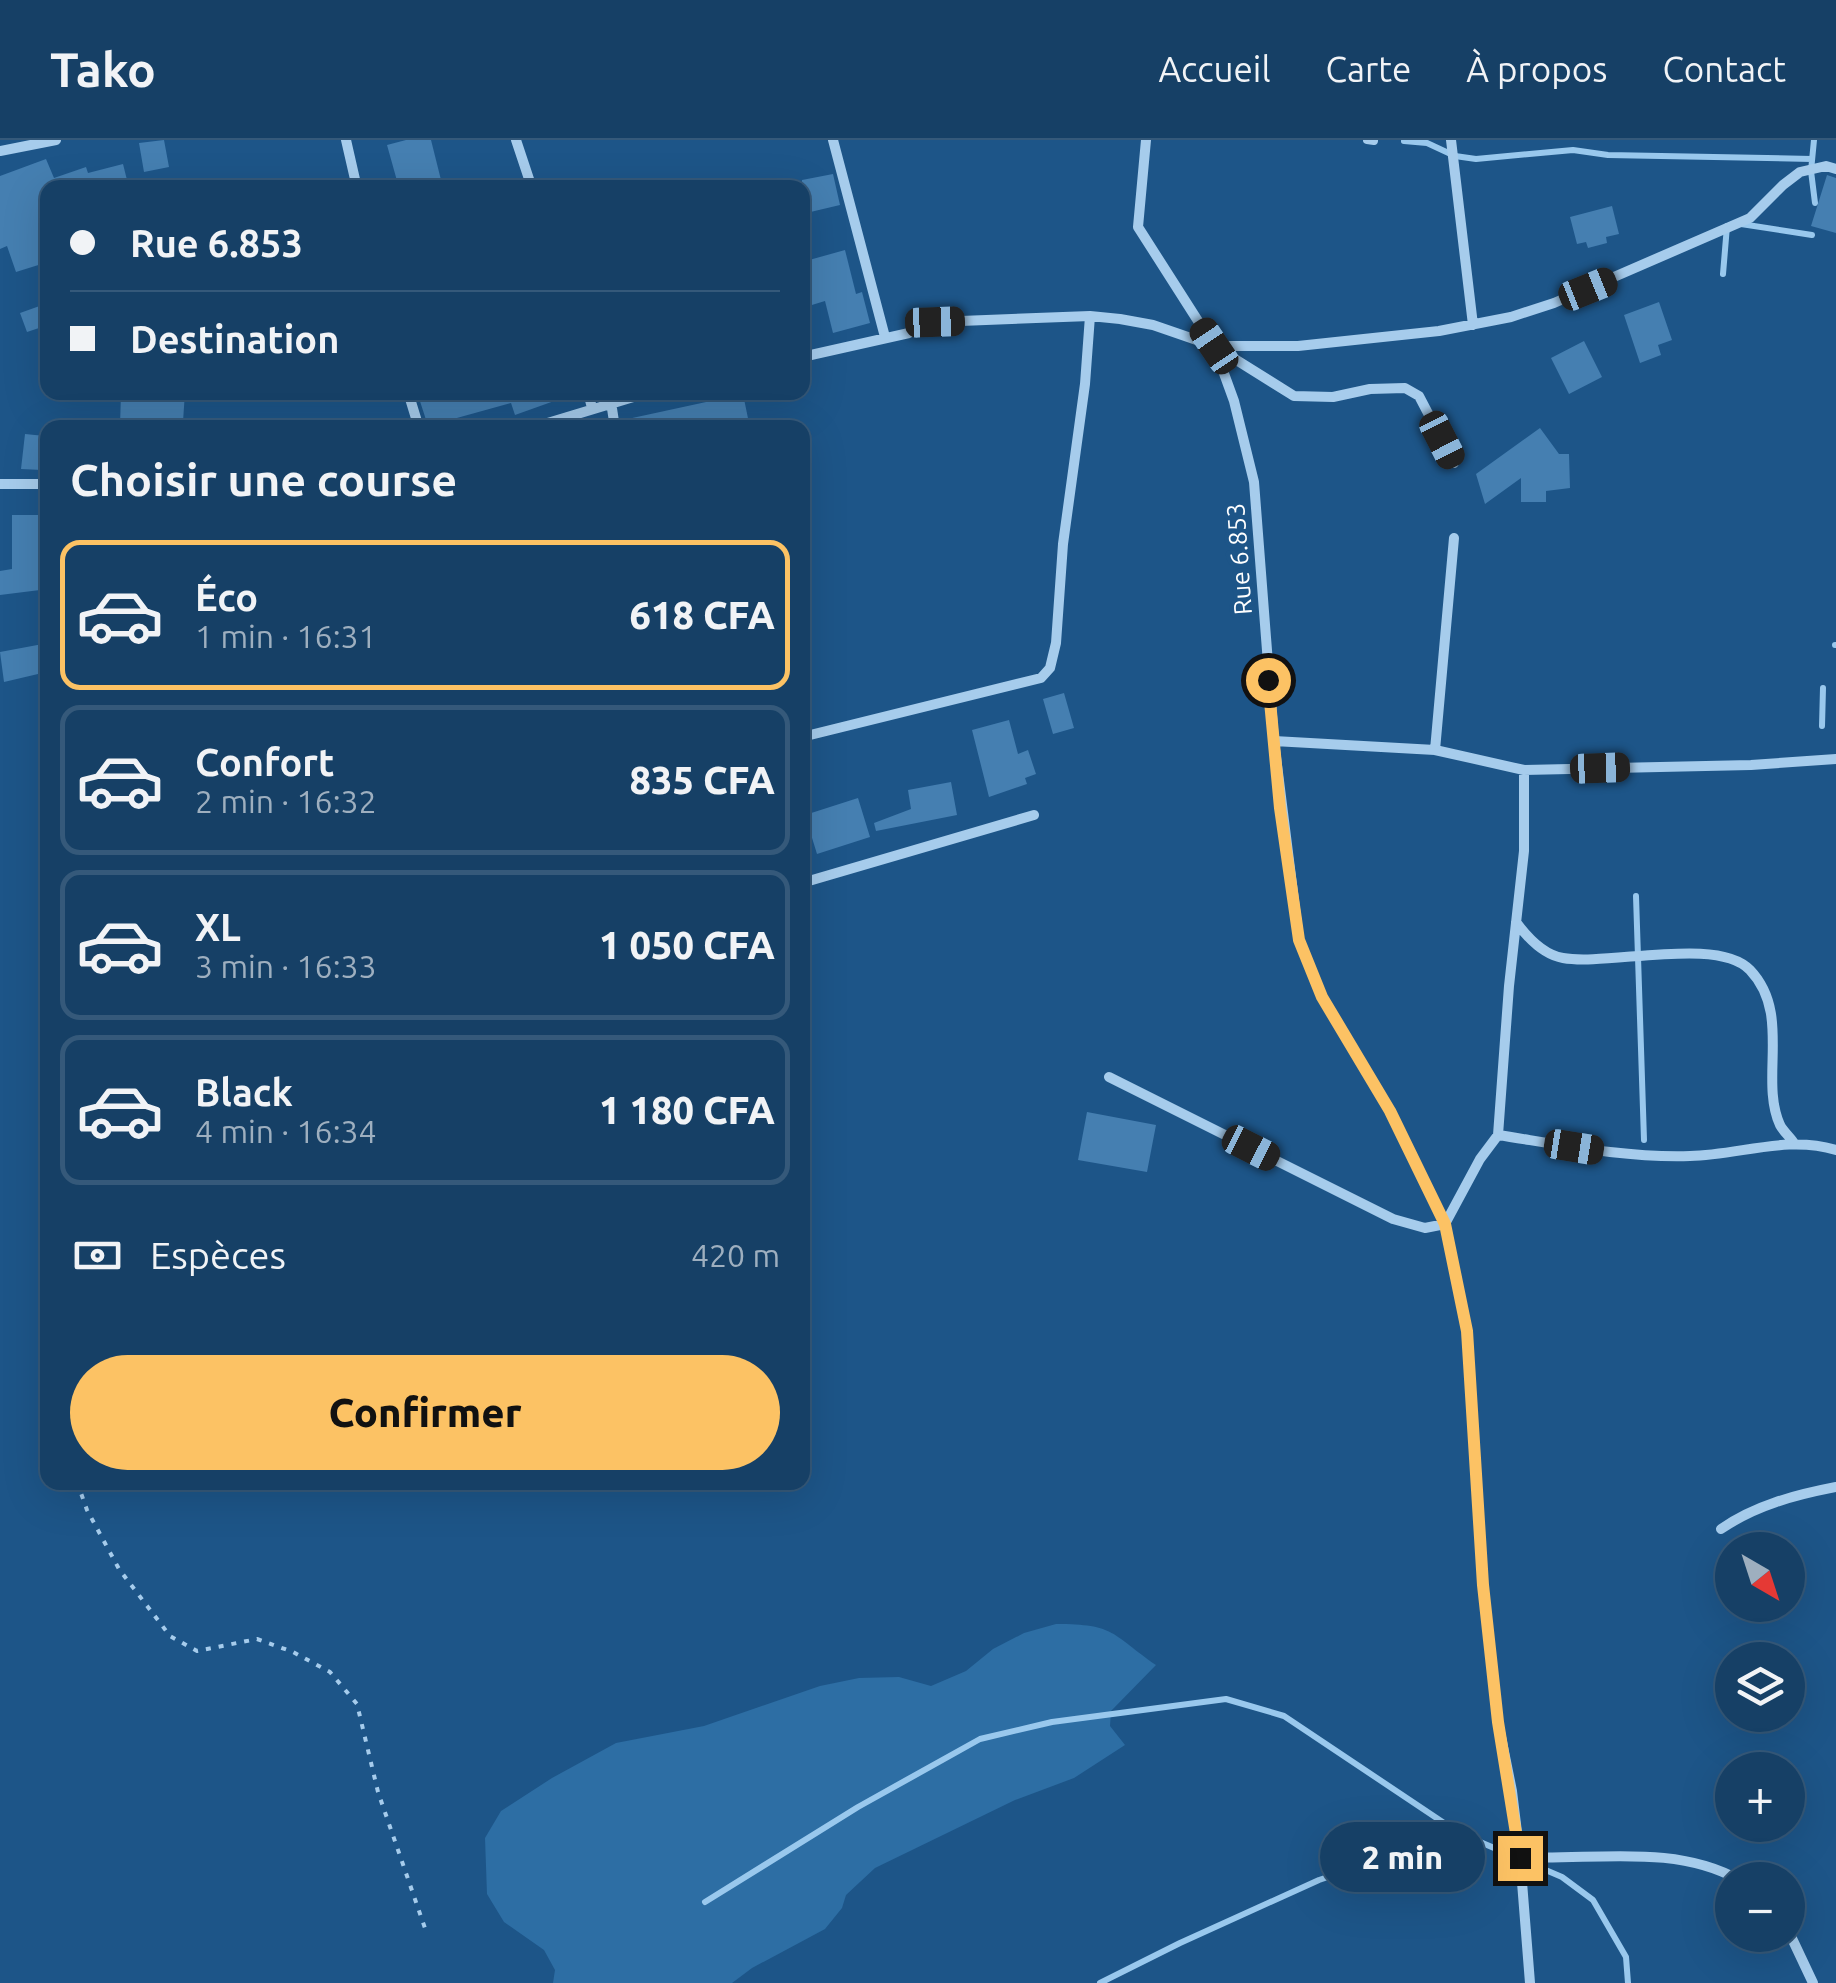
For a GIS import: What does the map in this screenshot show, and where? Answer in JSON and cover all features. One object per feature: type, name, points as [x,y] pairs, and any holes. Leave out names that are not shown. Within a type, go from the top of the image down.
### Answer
[{"type":"street","points":[[0,152],[56,140]]},
{"type":"street","points":[[346,140],[355,180]]},
{"type":"street","points":[[516,140],[529,180]]},
{"type":"street","points":[[833,140],[885,338]]},
{"type":"street","name":"Rue 6.853","points":[[1146,140],[1138,227],[1214,346],[1234,402],[1254,482],[1274,742],[1299,940],[1322,997],[1390,1111],[1445,1224],[1467,1331],[1483,1585],[1498,1722],[1520,1858],[1530,1983]]},
{"type":"street","points":[[1450,140],[1473,325]]},
{"type":"street","points":[[1214,346],[1298,346],[1473,325],[1554,302],[1688,248],[1750,218],[1800,172],[1826,166],[1836,169]]},
{"type":"street","points":[[810,735],[1041,678],[1050,668],[1056,643],[1063,544],[1085,384],[1090,316]]},
{"type":"street","points":[[810,355],[909,333],[935,322],[1090,316],[1153,324],[1214,346],[1294,396],[1333,397],[1370,388],[1405,388],[1419,396],[1454,463]]},
{"type":"street","points":[[590,400],[592,408]]},
{"type":"street","points":[[555,420],[619,400]]},
{"type":"street","points":[[611,402],[614,420]]},
{"type":"street","points":[[0,484],[40,484]]},
{"type":"street","points":[[1435,750],[1454,538]]},
{"type":"street","points":[[1274,742],[1435,750],[1524,770],[1751,765],[1836,759]]},
{"type":"street","points":[[1109,1077],[1393,1219],[1425,1228],[1445,1224],[1480,1159],[1498,1135],[1524,851],[1524,770]]},
{"type":"street","points":[[810,881],[1034,815]]},
{"type":"street","points":[[1516,922],[1539,947],[1562,958],[1693,954],[1734,959],[1748,968],[1759,980],[1773,1018],[1780,1124],[1794,1143]]},
{"type":"street","points":[[1498,1135],[1612,1153],[1691,1156],[1794,1143],[1836,1150]]},
{"type":"street","points":[[1720,1529],[1790,1496],[1836,1488]]},
{"type":"street","points":[[1520,1858],[1679,1859],[1715,1868]]},
{"type":"street","points":[[1798,1952],[1813,1983]]},
{"type":"path","points":[[80,1490],[119,1568],[170,1636],[197,1651],[257,1640],[293,1652],[330,1672],[357,1704],[378,1792],[426,1934]]},
{"type":"shaded area","points":[[1056,1624],[1091,1626],[1112,1633],[1156,1665],[1111,1711],[1110,1726],[1125,1745],[1074,1778],[1015,1800],[875,1868],[846,1895],[842,1908],[825,1929],[732,1983],[553,1983],[555,1970],[544,1950],[504,1922],[487,1894],[485,1838],[501,1811],[616,1743],[704,1726],[820,1686],[859,1678],[899,1677],[931,1686],[966,1671],[993,1649],[1024,1633]]},
{"type":"building","points":[[164,140],[169,167],[144,172],[139,143]]},
{"type":"building","points":[[431,140],[441,180],[397,180],[387,145]]},
{"type":"building","points":[[46,159],[54,178],[86,167],[88,173],[123,164],[127,180],[40,180],[40,264],[16,272],[7,246],[0,249],[0,176]]},
{"type":"building","points":[[833,174],[840,205],[810,212],[810,180],[802,180]]},
{"type":"building","points":[[1827,175],[1836,178],[1836,233],[1811,226]]},
{"type":"building","points":[[1612,206],[1619,234],[1606,237],[1607,243],[1588,248],[1586,242],[1577,244],[1570,217]]},
{"type":"building","points":[[845,250],[856,294],[862,292],[870,323],[833,333],[825,301],[810,306],[810,260]]},
{"type":"building","points":[[1659,302],[1672,340],[1658,345],[1661,355],[1640,363],[1624,315]]},
{"type":"building","points":[[40,306],[40,328],[27,332],[20,313]]},
{"type":"building","points":[[1584,341],[1602,377],[1569,394],[1551,358]]},
{"type":"building","points":[[121,400],[184,400],[183,420],[120,420]]},
{"type":"building","points":[[420,400],[557,400],[515,415],[511,403],[450,420],[426,420]]},
{"type":"building","points":[[715,400],[744,400],[748,420],[623,420]]},
{"type":"building","points":[[1540,428],[1559,454],[1569,454],[1570,488],[1546,491],[1546,502],[1521,502],[1521,478],[1485,504],[1476,474]]},
{"type":"building","points":[[25,434],[40,436],[40,470],[21,469]]},
{"type":"building","points":[[12,515],[40,515],[40,590],[0,595],[0,571],[12,569]]},
{"type":"building","points":[[40,644],[38,674],[4,682],[0,652]]},
{"type":"building","points":[[1064,693],[1074,728],[1053,734],[1043,699]]},
{"type":"building","points":[[1009,720],[1018,754],[1028,750],[1036,774],[1025,778],[1027,784],[989,797],[972,730]]},
{"type":"building","points":[[951,782],[957,815],[876,831],[874,823],[911,809],[908,790]]},
{"type":"building","points":[[858,798],[870,837],[817,854],[810,831],[810,813]]},
{"type":"building","points":[[1087,1112],[1156,1125],[1147,1172],[1078,1160]]},
{"type":"waterway","points":[[1814,140],[1811,171],[1815,203]]},
{"type":"waterway","points":[[1404,141],[1427,143],[1455,156],[1476,159],[1573,150],[1608,155],[1812,159]]},
{"type":"waterway","points":[[1741,224],[1812,235]]},
{"type":"waterway","points":[[1723,274],[1727,226]]},
{"type":"waterway","points":[[1822,726],[1823,688]]},
{"type":"waterway","points":[[1636,896],[1644,1140]]},
{"type":"waterway","points":[[705,1902],[858,1807],[980,1739],[1052,1722],[1226,1699],[1284,1716],[1459,1833],[1562,1877],[1593,1900],[1626,1957],[1628,1983]]},
{"type":"waterway","points":[[1100,1983],[1319,1880],[1458,1833]]},
{"type":"route","points":[[1268,680],[1280,808],[1299,940],[1322,997],[1390,1111],[1445,1224],[1467,1331],[1483,1585],[1498,1722],[1520,1858]]}]
